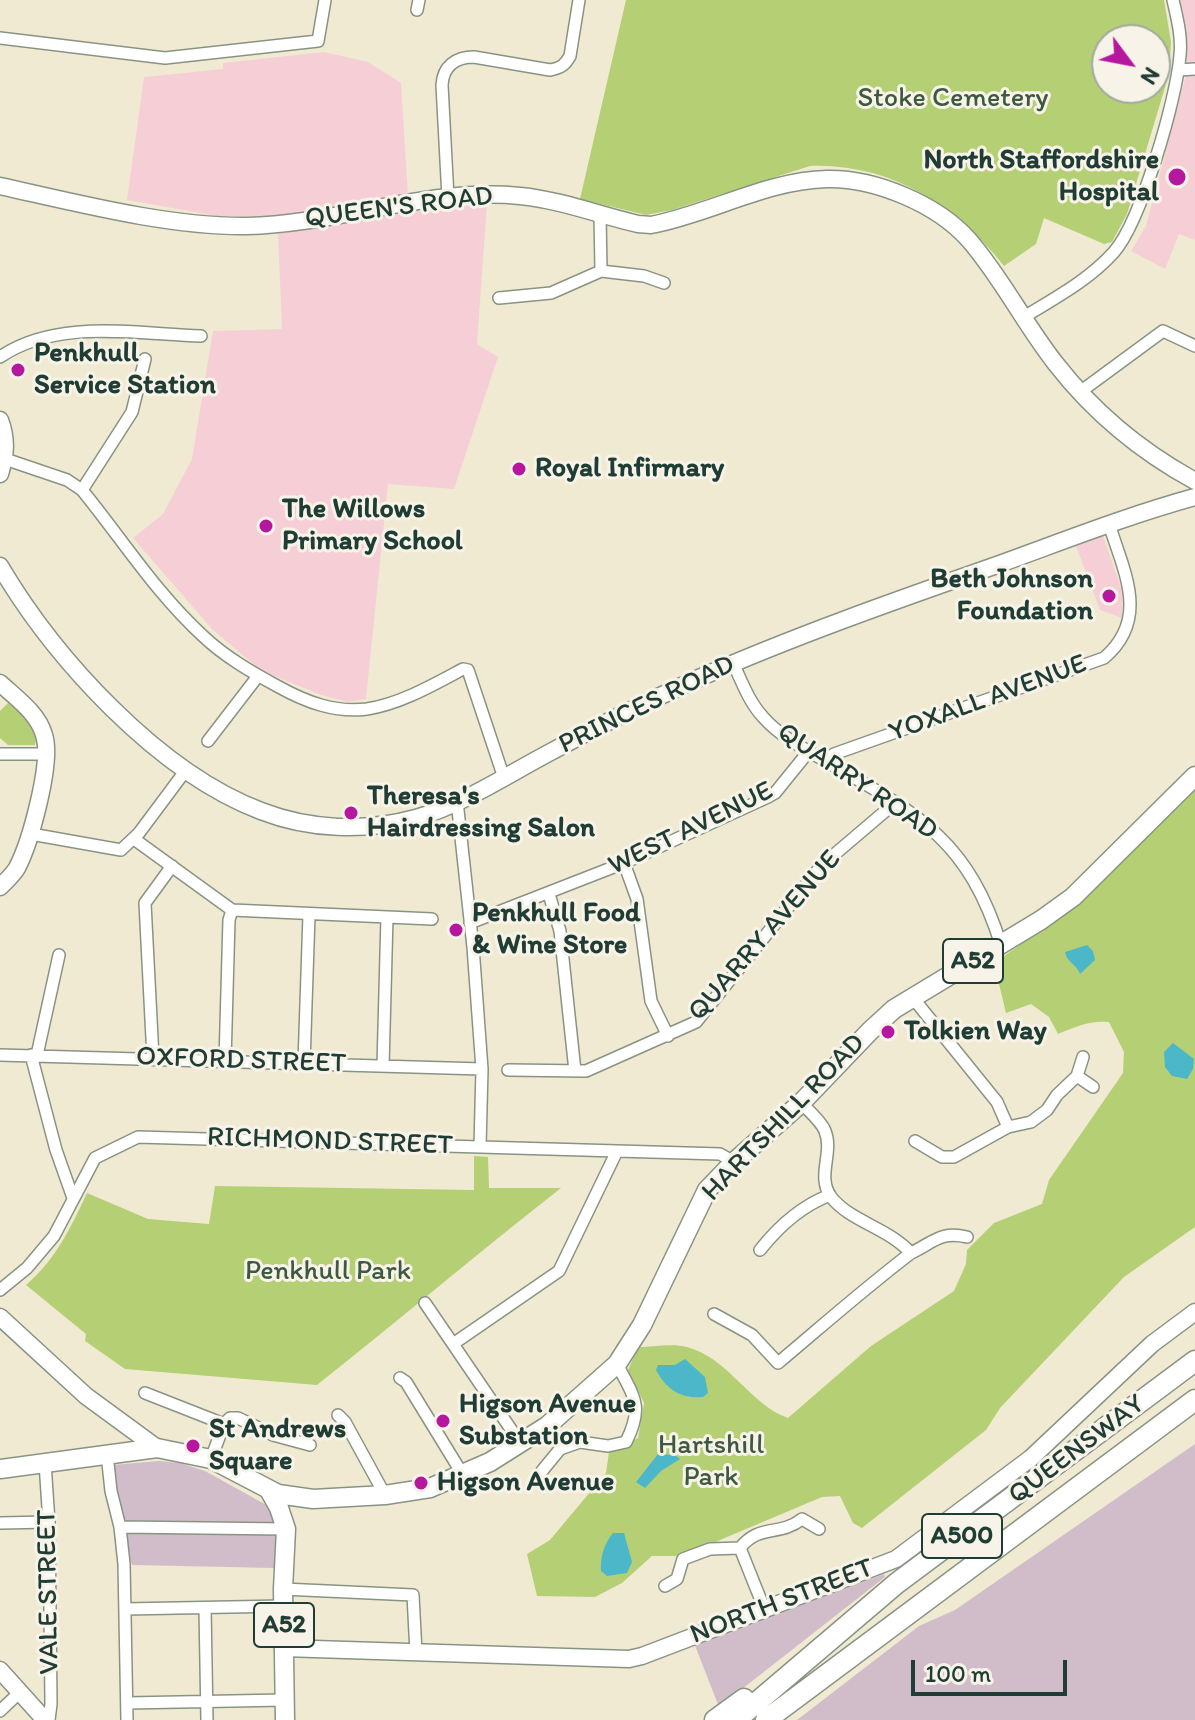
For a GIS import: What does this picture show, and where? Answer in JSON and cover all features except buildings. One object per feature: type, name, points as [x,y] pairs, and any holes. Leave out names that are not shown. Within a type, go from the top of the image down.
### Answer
[{"type":"highway","name":"QUEENSWAY","points":[[736,1720],[897,1583],[1195,1361]]},
{"type":"highway","name":"QUEENSWAY","points":[[766,1720],[1195,1400]]},
{"type":"highway","points":[[1016,1532],[1195,1416]]},
{"type":"highway","points":[[715,1720],[834,1626],[897,1583]]},
{"type":"highway","points":[[778,1720],[919,1604]]},
{"type":"main road","name":"HARTSHILL ROAD","points":[[0,1469],[157,1448],[211,1459],[269,1490],[290,1497],[313,1499],[385,1495],[430,1488],[463,1475],[521,1444],[574,1404],[617,1364],[642,1325],[707,1190],[734,1162],[801,1103],[882,1018],[1073,897],[1195,776]]},
{"type":"main road","name":"A52","points":[[269,1490],[286,1529],[283,1597],[285,1720]]},
{"type":"main road","points":[[286,1529],[296,1511],[313,1499]]},
{"type":"street","points":[[0,38],[165,58],[318,41],[325,0]]},
{"type":"street","points":[[448,198],[442,85],[448,67],[463,57],[474,57],[559,69],[570,56],[579,0]]},
{"type":"street","points":[[1024,317],[1089,276],[1125,238],[1139,206],[1179,70],[1181,35],[1173,0]]},
{"type":"street","points":[[1179,70],[1195,69]]},
{"type":"street","name":"QUEEN'S ROAD","points":[[0,186],[168,219],[234,225],[287,222],[448,198],[520,196],[651,225],[796,181],[862,181],[914,200],[968,239],[1055,363],[1080,392],[1131,441],[1195,481]]},
{"type":"street","points":[[600,214],[601,271]]},
{"type":"street","points":[[499,298],[551,293],[601,271],[646,272],[664,283]]},
{"type":"street","points":[[0,357],[35,340],[67,333],[103,331],[201,336]]},
{"type":"street","points":[[1080,392],[1163,331],[1195,346]]},
{"type":"street","points":[[82,490],[132,412],[145,359]]},
{"type":"street","points":[[0,420],[5,442],[2,467],[67,480],[82,490],[157,588],[204,638],[258,676],[317,706],[347,710],[367,709],[394,701],[463,669],[468,670],[504,778]]},
{"type":"street","name":"PRINCES ROAD","points":[[0,566],[46,634],[80,674],[122,717],[186,770],[247,806],[281,818],[317,825],[362,827],[425,815],[457,801],[617,716],[733,663],[869,610],[1109,524],[1195,497]]},
{"type":"street","name":"YOXALL AVENUE","points":[[826,761],[834,754],[1104,658],[1121,641],[1131,607],[1130,589],[1109,524]]},
{"type":"street","name":"QUARRY ROAD","points":[[733,663],[770,725],[896,802],[945,840],[973,877],[992,915],[1001,945]]},
{"type":"street","points":[[208,741],[258,676]]},
{"type":"street","points":[[0,683],[37,719],[46,738],[46,754],[31,834],[15,872],[0,887]]},
{"type":"street","name":"WEST AVENUE","points":[[470,923],[624,863],[768,797],[775,793],[809,751]]},
{"type":"street","points":[[0,754],[46,754]]},
{"type":"street","points":[[31,834],[121,850],[134,839],[186,770]]},
{"type":"street","points":[[457,801],[482,1069],[480,1146]]},
{"type":"street","name":"QUARRY AVENUE","points":[[668,1036],[696,1022],[822,865],[896,802]]},
{"type":"street","points":[[134,839],[232,910],[432,919]]},
{"type":"street","points":[[508,1070],[586,1071],[668,1036],[651,1001],[637,899],[624,863]]},
{"type":"street","points":[[153,1058],[145,903],[172,866]]},
{"type":"street","points":[[549,894],[560,931],[575,1071]]},
{"type":"street","points":[[225,1061],[229,920],[232,910]]},
{"type":"street","points":[[304,1063],[309,915]]},
{"type":"street","points":[[383,1066],[387,917]]},
{"type":"street","points":[[59,955],[34,1055],[48,1123],[73,1198]]},
{"type":"street","points":[[913,998],[997,1102],[1008,1127]]},
{"type":"street","name":"OXFORD STREET","points":[[0,1055],[482,1069]]},
{"type":"street","points":[[915,1141],[938,1155],[954,1157],[1008,1127],[1022,1126],[1039,1117],[1077,1076],[1083,1057]]},
{"type":"street","points":[[1077,1076],[1093,1087]]},
{"type":"street","points":[[801,1103],[824,1128],[828,1156],[823,1173],[830,1195],[852,1215],[880,1228],[911,1253]]},
{"type":"street","name":"RICHMOND STREET","points":[[0,1290],[27,1268],[54,1236],[95,1158],[138,1137],[720,1154],[734,1162]]},
{"type":"street","points":[[453,1344],[559,1271],[617,1151]]},
{"type":"street","points":[[760,1250],[790,1218],[814,1201],[830,1195]]},
{"type":"street","points":[[714,1314],[752,1335],[778,1363],[835,1312],[911,1253],[941,1236],[953,1234],[967,1237]]},
{"type":"street","points":[[425,1303],[521,1444]]},
{"type":"street","name":"NORTH STREET","points":[[283,1648],[629,1659],[902,1555],[1031,1458],[1152,1344],[1195,1312]]},
{"type":"street","points":[[0,1317],[86,1396],[157,1448]]},
{"type":"street","points":[[542,1471],[560,1449],[580,1442],[608,1446],[626,1442],[636,1421],[637,1402],[617,1364]]},
{"type":"street","points":[[400,1378],[406,1382],[463,1475]]},
{"type":"street","points":[[145,1393],[224,1424]]},
{"type":"street","points":[[338,1415],[345,1422],[385,1495]]},
{"type":"street","points":[[211,1459],[224,1424],[230,1418],[287,1434],[310,1445]]},
{"type":"street","points":[[107,1454],[124,1564],[127,1720]]},
{"type":"street","name":"VALE STREET","points":[[45,1463],[49,1522],[51,1704],[47,1720]]},
{"type":"street","points":[[740,1548],[747,1539],[765,1531],[789,1529],[802,1519],[819,1529]]},
{"type":"street","points":[[0,1523],[49,1522]]},
{"type":"street","points":[[120,1527],[286,1529]]},
{"type":"street","points":[[740,1548],[764,1608]]},
{"type":"street","points":[[665,1586],[677,1579],[683,1559],[710,1549],[740,1548]]},
{"type":"street","points":[[125,1609],[205,1608],[283,1597],[413,1595],[416,1653]]},
{"type":"street","points":[[205,1608],[207,1720]]},
{"type":"street","points":[[0,1670],[47,1720]]},
{"type":"street","points":[[0,1711],[20,1692]]},
{"type":"street","points":[[127,1703],[284,1700]]},
{"type":"shaded area","name":"North Staffordshire Hospital","points":[[1176,0],[1195,0],[1195,240],[1179,234],[1165,269],[1131,251],[1146,226],[1186,75],[1187,62]]},
{"type":"shaded area","points":[[324,52],[368,62],[401,83],[408,196],[278,216],[217,216],[127,200],[144,77],[223,69],[223,63]]},
{"type":"shaded area","name":"The Willows Primary School","points":[[487,204],[477,344],[498,357],[454,489],[388,484],[366,699],[348,702],[321,695],[260,670],[212,629],[133,538],[163,514],[192,459],[213,331],[282,329],[278,233],[389,213]]},
{"type":"shaded area","points":[[1103,536],[1123,593],[1122,618],[1100,610],[1076,546]]},
{"type":"shaded area","points":[[1195,1444],[1195,1720],[797,1720],[919,1626],[955,1610]]},
{"type":"shaded area","points":[[159,1461],[180,1463],[205,1471],[270,1507],[275,1519],[275,1568],[132,1565],[114,1501],[112,1465]]},
{"type":"shaded area","points":[[884,1574],[885,1577],[719,1707],[694,1643]]},
{"type":"green space","name":"Stoke Cemetery","points":[[626,0],[1164,0],[1168,24],[1091,24],[1091,104],[1160,104],[1127,214],[1112,242],[1104,244],[1044,218],[1036,244],[1004,266],[965,224],[919,192],[894,180],[839,167],[810,166],[672,210],[646,215],[580,199]]},
{"type":"green space","points":[[8,703],[33,727],[35,745],[8,745],[0,738],[0,711]]},
{"type":"green space","name":"Hartshill Park","points":[[1195,787],[1195,1227],[1124,1277],[1000,1408],[986,1430],[862,1528],[853,1523],[840,1496],[822,1497],[682,1556],[652,1556],[622,1583],[595,1597],[537,1596],[527,1554],[550,1540],[606,1473],[609,1452],[638,1438],[644,1403],[628,1370],[638,1347],[675,1345],[702,1353],[762,1403],[788,1418],[871,1346],[954,1291],[966,1264],[967,1250],[994,1223],[1042,1204],[1049,1180],[1123,1073],[1124,1052],[1109,1022],[1089,1023],[1058,1034],[1049,1017],[1031,1004],[1006,1013],[994,963],[1073,908]]},
{"type":"green space","name":"Penkhull Park","points":[[474,1156],[488,1157],[489,1188],[561,1188],[317,1385],[125,1369],[85,1341],[86,1334],[26,1285],[54,1254],[87,1193],[148,1219],[209,1224],[215,1186],[474,1190]]},
{"type":"water","points":[[1087,945],[1093,951],[1095,960],[1080,974],[1065,952]]},
{"type":"water","points":[[1173,1043],[1194,1059],[1187,1079],[1172,1076],[1165,1067],[1164,1052]]},
{"type":"water","points":[[685,1359],[705,1377],[708,1393],[703,1397],[675,1392],[656,1370],[658,1365],[675,1365]]},
{"type":"water","points":[[658,1454],[675,1455],[680,1459],[661,1471],[645,1488],[636,1482]]},
{"type":"water","points":[[613,1533],[624,1533],[632,1562],[627,1573],[607,1576],[601,1571],[601,1561]]},
{"type":"place","name":"North Staffordshire Hospital","points":[[1177,177]]},
{"type":"place","name":"Penkhull Service Station","points":[[18,370]]},
{"type":"place","name":"Royal Infirmary","points":[[519,469]]},
{"type":"place","name":"The Willows Primary School","points":[[266,526]]},
{"type":"place","name":"Beth Johnson Foundation","points":[[1109,596]]},
{"type":"place","name":"Theresa's Hairdressing Salon","points":[[351,813]]},
{"type":"place","name":"Penkhull Food & Wine Store","points":[[456,930]]},
{"type":"place","name":"Tolkien Way","points":[[888,1032]]},
{"type":"place","name":"Higson Avenue Substation","points":[[443,1421]]},
{"type":"place","name":"St Andrews Square","points":[[193,1446]]},
{"type":"place","name":"Higson Avenue","points":[[421,1483]]}]
